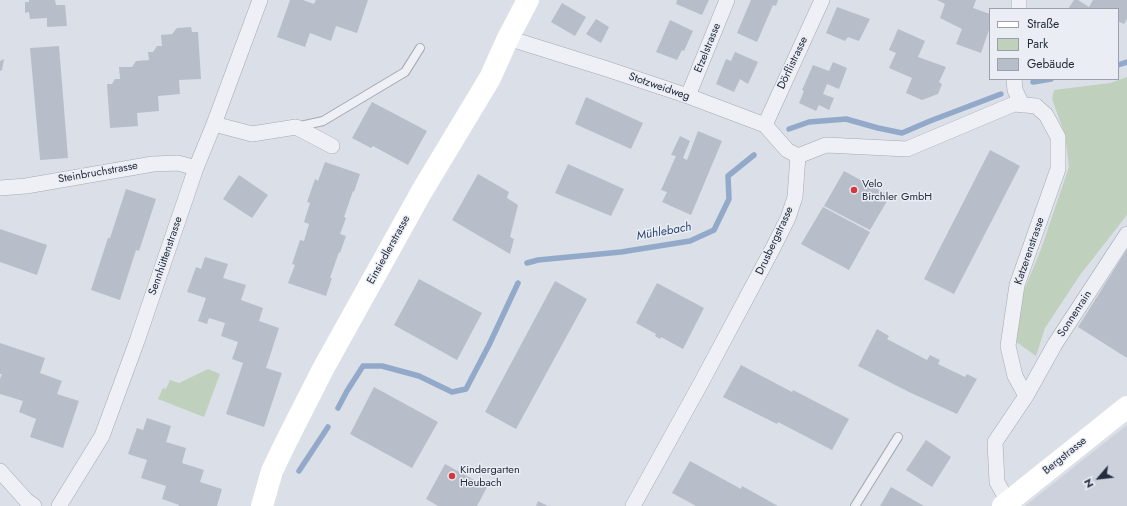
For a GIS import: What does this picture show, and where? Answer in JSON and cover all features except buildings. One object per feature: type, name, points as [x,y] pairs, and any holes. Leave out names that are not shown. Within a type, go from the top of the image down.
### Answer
[{"type":"main road","name":"Einsiedlerstrasse","points":[[262,506],[272,471],[323,369],[422,191],[490,78],[508,38],[528,0]]},
{"type":"main road","name":"Bergstrasse","points":[[1006,504],[1127,407]]},
{"type":"street","name":"Sennhüttenstrasse","points":[[59,506],[102,436],[137,341],[196,168],[260,0]]},
{"type":"street","name":"Etzelstrasse","points":[[688,96],[727,0]]},
{"type":"street","name":"Dörflistrasse","points":[[765,125],[822,0]]},
{"type":"street","name":"Stotzweidweg","points":[[508,38],[688,96],[765,125],[786,150],[798,156]]},
{"type":"street","points":[[1014,80],[1015,90],[1022,105]]},
{"type":"street","points":[[798,156],[826,145],[907,149],[1014,104],[1022,105]]},
{"type":"street","name":"Katzerenstrasse","points":[[1022,105],[1036,106],[1046,115],[1058,137],[1058,169],[1017,285],[1008,346],[1015,376],[1026,396]]},
{"type":"street","points":[[214,124],[252,134],[296,127],[332,146]]},
{"type":"street","name":"Drusbergstrasse","points":[[633,506],[716,356],[788,218],[795,197],[798,156]]},
{"type":"street","name":"Steinbruchstrasse","points":[[0,188],[26,186],[153,164],[178,163],[196,168]]},
{"type":"street","name":"Sonnenrain","points":[[1026,396],[1055,344],[1127,234]]},
{"type":"street","points":[[1006,504],[997,482],[995,442],[1026,396]]},
{"type":"street","points":[[0,471],[26,500],[34,506]]},
{"type":"lane","points":[[296,127],[323,121],[405,72],[420,48]]},
{"type":"lane","points":[[856,506],[898,437]]},
{"type":"shaded area","points":[[1127,425],[1127,506],[1025,506]]},
{"type":"green space","points":[[1127,77],[1127,215],[1080,275],[1045,328],[1036,356],[1015,341],[1023,293],[1041,249],[1069,167],[1065,135],[1052,99],[1054,90],[1110,83]]},
{"type":"green space","points":[[208,369],[220,374],[204,417],[158,399],[163,388],[166,389],[170,380],[179,383]]},
{"type":"waterway","name":"Mühlebach","points":[[1119,65],[1127,62]]},
{"type":"waterway","name":"Mühlebach","points":[[1033,82],[1045,80]]},
{"type":"waterway","name":"Mühlebach","points":[[789,129],[809,122],[846,119],[902,133],[1001,94]]},
{"type":"waterway","name":"Mühlebach","points":[[527,263],[538,260],[621,252],[690,241],[714,230],[729,199],[728,176],[754,155]]},
{"type":"waterway","name":"Mühlebach","points":[[338,408],[363,366],[382,366],[419,376],[452,392],[466,389],[489,345],[518,283]]},
{"type":"waterway","name":"Mühlebach","points":[[299,471],[328,427]]},
{"type":"place","name":"Velo Birchler GmbH","points":[[854,190]]},
{"type":"place","name":"Kindergarten Heubach","points":[[452,476]]}]
